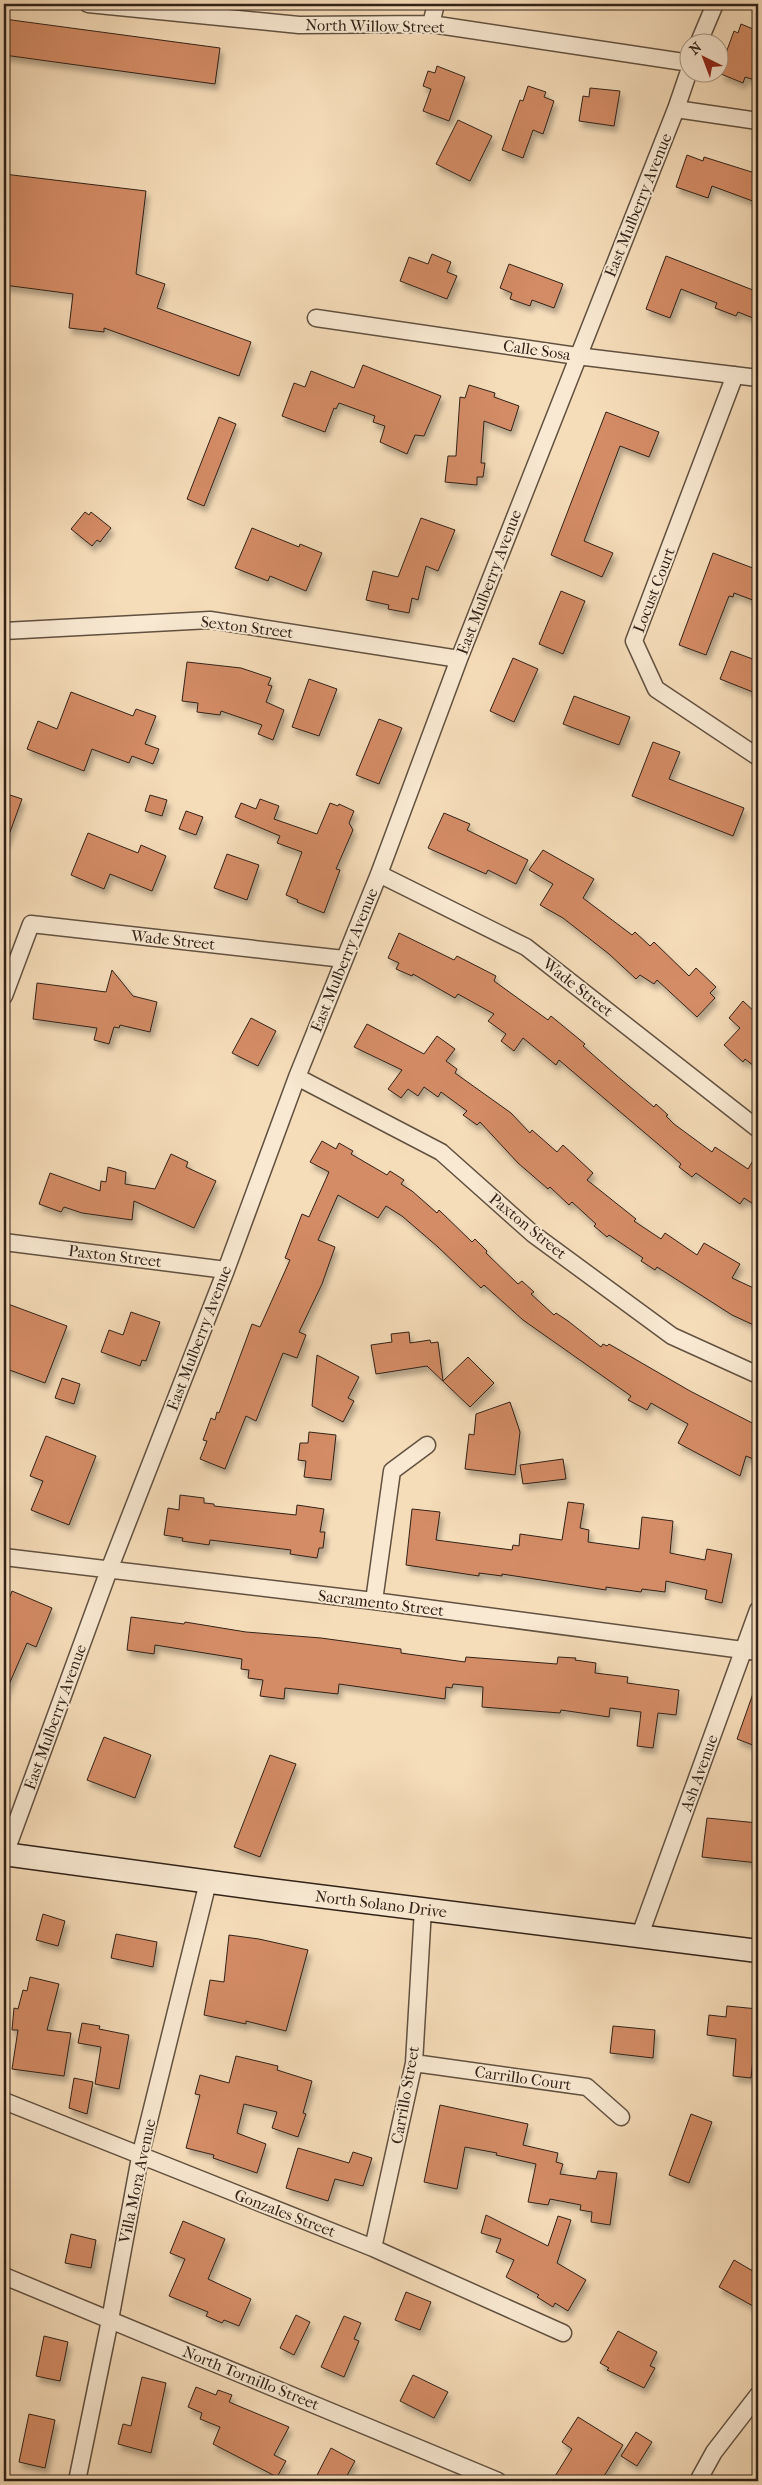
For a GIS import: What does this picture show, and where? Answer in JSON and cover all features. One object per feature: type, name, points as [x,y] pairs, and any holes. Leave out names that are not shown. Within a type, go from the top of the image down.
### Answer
[{"type":"main road","name":"North Solano Drive","points":[[4,1854],[208,1882],[758,1950]]},
{"type":"street","name":"North Willow Street","points":[[88,4],[299,25],[430,24],[680,62]]},
{"type":"street","points":[[430,24],[436,4]]},
{"type":"street","points":[[703,32],[715,4]]},
{"type":"street","name":"East Mulberry Avenue","points":[[4,1854],[109,1570],[226,1270],[297,1078],[379,874],[459,659],[577,356],[676,110],[685,82]]},
{"type":"street","points":[[676,110],[758,120]]},
{"type":"street","name":"Calle Sosa","points":[[316,318],[577,356],[758,378]]},
{"type":"street","name":"Locust Court","points":[[735,375],[634,641],[656,689],[758,757]]},
{"type":"street","name":"Sexton Street","points":[[4,631],[210,620],[459,659]]},
{"type":"street","name":"Wade Street","points":[[379,874],[526,947],[758,1129]]},
{"type":"street","name":"Wade Street","points":[[4,996],[32,924],[344,959]]},
{"type":"street","name":"Paxton Street","points":[[297,1078],[441,1152],[533,1234],[672,1336],[758,1375]]},
{"type":"street","name":"Paxton Street","points":[[4,1242],[226,1270]]},
{"type":"street","points":[[374,1601],[392,1471],[427,1445]]},
{"type":"street","name":"Sacramento Street","points":[[4,1557],[374,1601],[751,1651]]},
{"type":"street","name":"Ash Avenue","points":[[640,1935],[751,1651],[758,1610]]},
{"type":"street","name":"Villa Mora Avenue","points":[[77,2481],[110,2320],[140,2157],[208,1882]]},
{"type":"street","name":"Carrillo Street","points":[[373,2248],[414,2063],[423,1909]]},
{"type":"street","name":"Carrillo Court","points":[[414,2063],[587,2087],[621,2117]]},
{"type":"street","name":"Gonzales Street","points":[[4,2101],[140,2157],[373,2248],[563,2332]]},
{"type":"street","name":"North Tornillo Street","points":[[4,2276],[498,2481]]},
{"type":"street","points":[[698,2481],[714,2452],[758,2395]]},
{"type":"building","points":[[4,19],[220,48],[215,84],[4,55]]},
{"type":"building","points":[[741,24],[758,31],[758,71],[755,80],[745,77],[743,83],[730,78],[730,42],[734,31],[738,33]]},
{"type":"building","points":[[437,66],[465,77],[449,121],[423,111],[431,89],[423,86],[428,71],[435,73]]},
{"type":"building","points":[[528,86],[546,92],[544,97],[554,101],[543,134],[533,130],[523,158],[502,150],[520,100],[523,101]]},
{"type":"building","points":[[590,88],[620,91],[614,126],[579,121],[583,96],[589,97]]},
{"type":"building","points":[[458,120],[492,136],[470,181],[436,164]]},
{"type":"building","points":[[687,155],[703,161],[704,157],[758,174],[758,203],[712,186],[708,198],[676,187]]},
{"type":"building","points":[[4,174],[146,191],[136,274],[165,284],[157,308],[251,342],[239,376],[104,328],[104,332],[69,328],[73,294],[4,285]]},
{"type":"building","points":[[432,254],[451,262],[447,272],[457,276],[447,299],[400,281],[409,257],[428,264]]},
{"type":"building","points":[[666,256],[758,292],[758,320],[738,312],[736,316],[715,308],[717,303],[681,289],[670,318],[646,309]]},
{"type":"building","points":[[509,264],[563,284],[554,308],[532,300],[530,306],[510,299],[512,293],[500,288]]},
{"type":"building","points":[[363,365],[441,396],[424,436],[415,435],[407,454],[380,442],[385,426],[373,422],[375,416],[339,403],[336,409],[334,408],[325,432],[282,416],[294,383],[305,387],[311,371],[354,388]]},
{"type":"building","points":[[469,385],[495,393],[494,397],[519,406],[511,431],[484,421],[481,463],[485,463],[483,477],[477,477],[477,485],[445,482],[448,456],[456,456],[460,397],[465,398]]},
{"type":"building","points":[[606,412],[659,432],[649,457],[620,446],[584,541],[613,553],[602,577],[551,555]]},
{"type":"building","points":[[219,417],[236,424],[204,506],[187,499]]},
{"type":"building","points":[[85,512],[89,515],[91,512],[111,528],[100,542],[97,540],[92,546],[71,529]]},
{"type":"building","points":[[421,518],[455,530],[438,571],[426,566],[418,600],[412,598],[409,613],[388,609],[389,605],[366,600],[373,571],[398,577]]},
{"type":"building","points":[[252,528],[299,547],[300,544],[322,553],[306,591],[270,576],[268,581],[235,568]]},
{"type":"building","points":[[713,553],[758,570],[758,602],[734,593],[733,597],[729,596],[706,655],[679,645]]},
{"type":"building","points":[[561,591],[585,601],[563,654],[539,644]]},
{"type":"building","points":[[731,651],[758,661],[758,694],[720,679]]},
{"type":"building","points":[[513,658],[538,669],[514,722],[490,711]]},
{"type":"building","points":[[187,662],[241,668],[271,678],[268,685],[272,686],[266,702],[284,710],[273,740],[258,734],[262,725],[221,711],[220,715],[197,712],[198,703],[182,701]]},
{"type":"building","points":[[309,679],[337,689],[319,736],[292,727]]},
{"type":"building","points":[[71,692],[133,716],[136,709],[156,716],[145,744],[159,749],[153,764],[132,756],[129,763],[92,749],[84,771],[27,749],[38,721],[57,729]]},
{"type":"building","points":[[574,696],[630,717],[619,745],[563,724]]},
{"type":"building","points":[[379,719],[402,728],[379,784],[356,775]]},
{"type":"building","points":[[653,742],[680,752],[669,779],[744,808],[733,836],[632,796]]},
{"type":"building","points":[[4,793],[22,799],[6,843],[4,843]]},
{"type":"building","points":[[150,795],[167,800],[162,816],[145,811]]},
{"type":"building","points":[[260,799],[279,806],[274,819],[317,834],[330,803],[338,806],[339,804],[354,811],[349,823],[353,830],[336,869],[340,870],[324,913],[297,902],[298,900],[286,895],[302,852],[277,843],[280,836],[235,817],[241,803],[256,809]]},
{"type":"building","points":[[186,811],[203,817],[196,835],[179,829]]},
{"type":"building","points":[[444,813],[470,824],[467,830],[528,860],[516,884],[488,870],[486,874],[428,848]]},
{"type":"building","points":[[88,833],[138,853],[141,845],[166,856],[152,891],[110,874],[104,889],[71,875]]},
{"type":"building","points":[[543,850],[594,879],[583,898],[632,935],[635,932],[650,946],[654,942],[689,976],[696,968],[716,987],[710,993],[715,998],[697,1017],[657,980],[654,984],[640,975],[636,979],[609,954],[563,918],[540,905],[553,884],[529,870]]},
{"type":"building","points":[[227,854],[259,865],[247,900],[214,888]]},
{"type":"building","points":[[399,933],[454,960],[457,956],[496,976],[494,981],[548,1020],[551,1016],[585,1044],[583,1046],[654,1107],[656,1104],[668,1115],[666,1116],[674,1124],[712,1152],[715,1147],[748,1169],[758,1152],[758,1207],[744,1198],[740,1204],[696,1173],[692,1177],[679,1167],[681,1164],[671,1155],[559,1060],[556,1065],[523,1038],[514,1051],[501,1041],[506,1034],[488,1021],[494,1014],[458,994],[455,998],[413,974],[412,976],[396,969],[399,963],[388,958]]},
{"type":"building","points":[[112,970],[133,996],[157,1002],[150,1032],[120,1025],[119,1028],[114,1027],[109,1044],[94,1040],[97,1028],[33,1019],[37,983],[106,992]]},
{"type":"building","points":[[743,1001],[758,1015],[758,1069],[745,1059],[743,1062],[724,1045],[740,1028],[729,1018]]},
{"type":"building","points":[[251,1018],[276,1031],[258,1066],[232,1053]]},
{"type":"building","points":[[367,1024],[424,1054],[437,1036],[455,1049],[446,1061],[457,1069],[455,1073],[511,1113],[530,1133],[532,1130],[557,1152],[563,1145],[593,1173],[587,1180],[636,1219],[634,1221],[661,1239],[665,1233],[697,1255],[704,1243],[740,1264],[732,1278],[758,1290],[758,1327],[732,1315],[657,1267],[655,1270],[641,1261],[643,1258],[609,1235],[607,1237],[572,1202],[569,1205],[550,1187],[548,1189],[518,1163],[480,1122],[477,1125],[463,1115],[467,1111],[441,1092],[438,1097],[424,1087],[418,1096],[408,1089],[401,1098],[388,1089],[402,1070],[354,1047]]},
{"type":"building","points":[[322,1141],[336,1149],[339,1143],[353,1151],[351,1154],[387,1175],[390,1171],[404,1180],[401,1184],[437,1213],[439,1210],[472,1242],[475,1239],[487,1251],[486,1253],[518,1284],[522,1281],[534,1292],[531,1294],[554,1315],[556,1313],[568,1321],[601,1347],[603,1344],[607,1346],[609,1344],[690,1391],[758,1426],[758,1461],[746,1456],[740,1476],[678,1443],[688,1424],[651,1403],[647,1410],[628,1400],[631,1396],[523,1320],[484,1285],[481,1288],[402,1216],[386,1206],[378,1218],[338,1195],[318,1240],[335,1247],[322,1284],[299,1332],[306,1335],[297,1358],[283,1353],[256,1421],[246,1416],[225,1469],[200,1459],[207,1441],[203,1440],[211,1418],[215,1420],[217,1412],[219,1413],[252,1324],[260,1327],[290,1260],[285,1258],[302,1214],[309,1217],[329,1172],[310,1162]]},
{"type":"building","points":[[171,1154],[188,1162],[186,1167],[216,1181],[194,1228],[134,1201],[132,1220],[82,1213],[64,1207],[61,1212],[39,1204],[50,1173],[100,1191],[101,1181],[106,1182],[108,1167],[126,1172],[125,1184],[155,1189]]},
{"type":"building","points":[[8,1304],[67,1326],[45,1383],[4,1368],[4,1314]]},
{"type":"building","points":[[131,1312],[160,1322],[146,1361],[142,1360],[140,1366],[101,1352],[109,1330],[123,1335]]},
{"type":"building","points":[[409,1332],[410,1343],[430,1340],[431,1343],[438,1342],[443,1381],[468,1357],[494,1383],[470,1407],[427,1366],[376,1374],[371,1345],[392,1342],[391,1334]]},
{"type":"building","points":[[317,1355],[359,1377],[348,1398],[354,1401],[343,1422],[312,1406]]},
{"type":"building","points":[[62,1378],[80,1384],[74,1404],[55,1398]]},
{"type":"building","points":[[510,1402],[520,1432],[515,1475],[465,1469],[469,1434],[474,1435],[476,1414]]},
{"type":"building","points":[[309,1432],[336,1435],[331,1480],[304,1477],[306,1461],[298,1460],[300,1443],[308,1443]]},
{"type":"building","points":[[46,1436],[96,1456],[69,1525],[31,1510],[43,1481],[30,1476]]},
{"type":"building","points":[[563,1459],[566,1479],[523,1484],[520,1465]]},
{"type":"building","points":[[180,1495],[204,1498],[204,1503],[214,1504],[214,1506],[296,1515],[297,1505],[324,1509],[320,1532],[325,1532],[323,1548],[319,1548],[317,1558],[290,1554],[291,1550],[210,1540],[209,1545],[182,1541],[183,1538],[164,1535],[168,1508],[179,1510]]},
{"type":"building","points":[[568,1502],[584,1504],[580,1528],[589,1530],[588,1542],[639,1549],[642,1517],[673,1521],[670,1553],[705,1560],[707,1549],[732,1554],[722,1603],[705,1599],[707,1590],[666,1581],[665,1592],[642,1589],[641,1592],[606,1587],[606,1590],[502,1574],[502,1576],[479,1573],[479,1576],[406,1565],[412,1509],[440,1512],[436,1540],[512,1550],[513,1545],[519,1546],[520,1534],[562,1540]]},
{"type":"building","points":[[12,1591],[52,1608],[36,1647],[27,1643],[4,1696],[4,1612]]},
{"type":"building","points":[[131,1617],[184,1624],[185,1622],[246,1632],[321,1638],[401,1649],[401,1653],[465,1662],[466,1657],[557,1664],[558,1657],[576,1658],[575,1660],[596,1663],[595,1673],[628,1677],[627,1683],[679,1690],[676,1715],[658,1713],[653,1748],[637,1746],[641,1712],[610,1708],[609,1717],[561,1710],[560,1713],[482,1707],[483,1687],[453,1684],[452,1688],[446,1687],[445,1699],[339,1684],[338,1694],[285,1688],[284,1699],[260,1696],[263,1680],[248,1678],[249,1670],[241,1669],[242,1659],[155,1645],[154,1654],[127,1650]]},
{"type":"building","points":[[756,1685],[758,1685],[758,1747],[737,1739]]},
{"type":"building","points":[[104,1737],[151,1755],[135,1798],[87,1780]]},
{"type":"building","points":[[270,1755],[296,1764],[260,1857],[234,1847]]},
{"type":"building","points":[[707,1818],[758,1823],[758,1863],[702,1857]]},
{"type":"building","points":[[43,1914],[65,1921],[58,1946],[36,1940]]},
{"type":"building","points":[[116,1934],[157,1942],[153,1967],[111,1958]]},
{"type":"building","points":[[229,1935],[259,1939],[308,1950],[286,2031],[246,2021],[246,2024],[204,2015],[210,1980],[224,1982]]},
{"type":"building","points":[[30,1977],[59,1984],[47,2030],[71,2033],[64,2076],[12,2069],[18,2030],[12,2030],[14,2008],[18,2009],[23,1990],[27,1991]]},
{"type":"building","points":[[727,2006],[758,2009],[751,2078],[733,2076],[736,2039],[707,2035],[709,2015],[726,2017]]},
{"type":"building","points":[[82,2023],[100,2026],[99,2029],[129,2035],[119,2089],[95,2084],[101,2047],[78,2043]]},
{"type":"building","points":[[613,2026],[655,2030],[653,2058],[610,2053]]},
{"type":"building","points":[[236,2056],[278,2066],[277,2070],[312,2081],[303,2113],[306,2114],[298,2137],[272,2128],[277,2112],[244,2104],[237,2133],[266,2144],[257,2173],[213,2158],[214,2155],[186,2148],[200,2095],[195,2094],[200,2075],[229,2083]]},
{"type":"building","points":[[74,2078],[93,2082],[87,2114],[69,2108]]},
{"type":"building","points":[[440,2105],[528,2124],[523,2145],[558,2153],[556,2162],[563,2164],[560,2174],[596,2179],[598,2171],[617,2173],[610,2225],[591,2222],[592,2212],[580,2210],[581,2205],[550,2199],[548,2205],[528,2202],[536,2164],[496,2155],[497,2153],[465,2147],[457,2189],[424,2182]]},
{"type":"building","points":[[691,2114],[712,2122],[689,2183],[669,2175]]},
{"type":"building","points":[[298,2148],[349,2163],[353,2152],[372,2158],[363,2186],[335,2179],[328,2201],[286,2188]]},
{"type":"building","points":[[486,2215],[548,2246],[558,2216],[571,2220],[557,2263],[586,2280],[568,2311],[555,2303],[553,2307],[537,2297],[539,2295],[506,2277],[514,2260],[496,2252],[501,2239],[481,2233]]},
{"type":"building","points":[[183,2221],[225,2239],[208,2279],[251,2299],[239,2326],[224,2320],[222,2323],[206,2316],[208,2312],[169,2296],[185,2259],[170,2253]]},
{"type":"building","points":[[71,2234],[96,2240],[91,2268],[65,2263]]},
{"type":"building","points":[[734,2260],[758,2274],[758,2298],[753,2306],[719,2287]]},
{"type":"building","points":[[406,2292],[431,2302],[420,2330],[395,2320]]},
{"type":"building","points":[[296,2315],[310,2322],[294,2355],[280,2348]]},
{"type":"building","points":[[344,2316],[361,2323],[354,2339],[359,2341],[344,2377],[321,2367]]},
{"type":"building","points":[[618,2331],[657,2352],[650,2366],[655,2368],[644,2388],[607,2370],[609,2368],[600,2363]]},
{"type":"building","points":[[44,2336],[68,2342],[60,2381],[36,2376]]},
{"type":"building","points":[[413,2375],[448,2392],[434,2418],[400,2401]]},
{"type":"building","points":[[142,2377],[166,2383],[151,2453],[118,2444],[123,2424],[131,2426]]},
{"type":"building","points":[[196,2387],[216,2395],[218,2390],[232,2395],[229,2402],[289,2427],[274,2455],[286,2461],[277,2477],[213,2444],[220,2427],[200,2419],[202,2413],[188,2407]]},
{"type":"building","points":[[29,2414],[55,2420],[45,2468],[19,2462]]},
{"type":"building","points":[[578,2417],[623,2445],[601,2481],[552,2481],[572,2449],[562,2442]]},
{"type":"building","points":[[636,2432],[652,2442],[637,2466],[621,2456]]},
{"type":"building","points":[[331,2448],[355,2461],[344,2481],[314,2481]]}]
